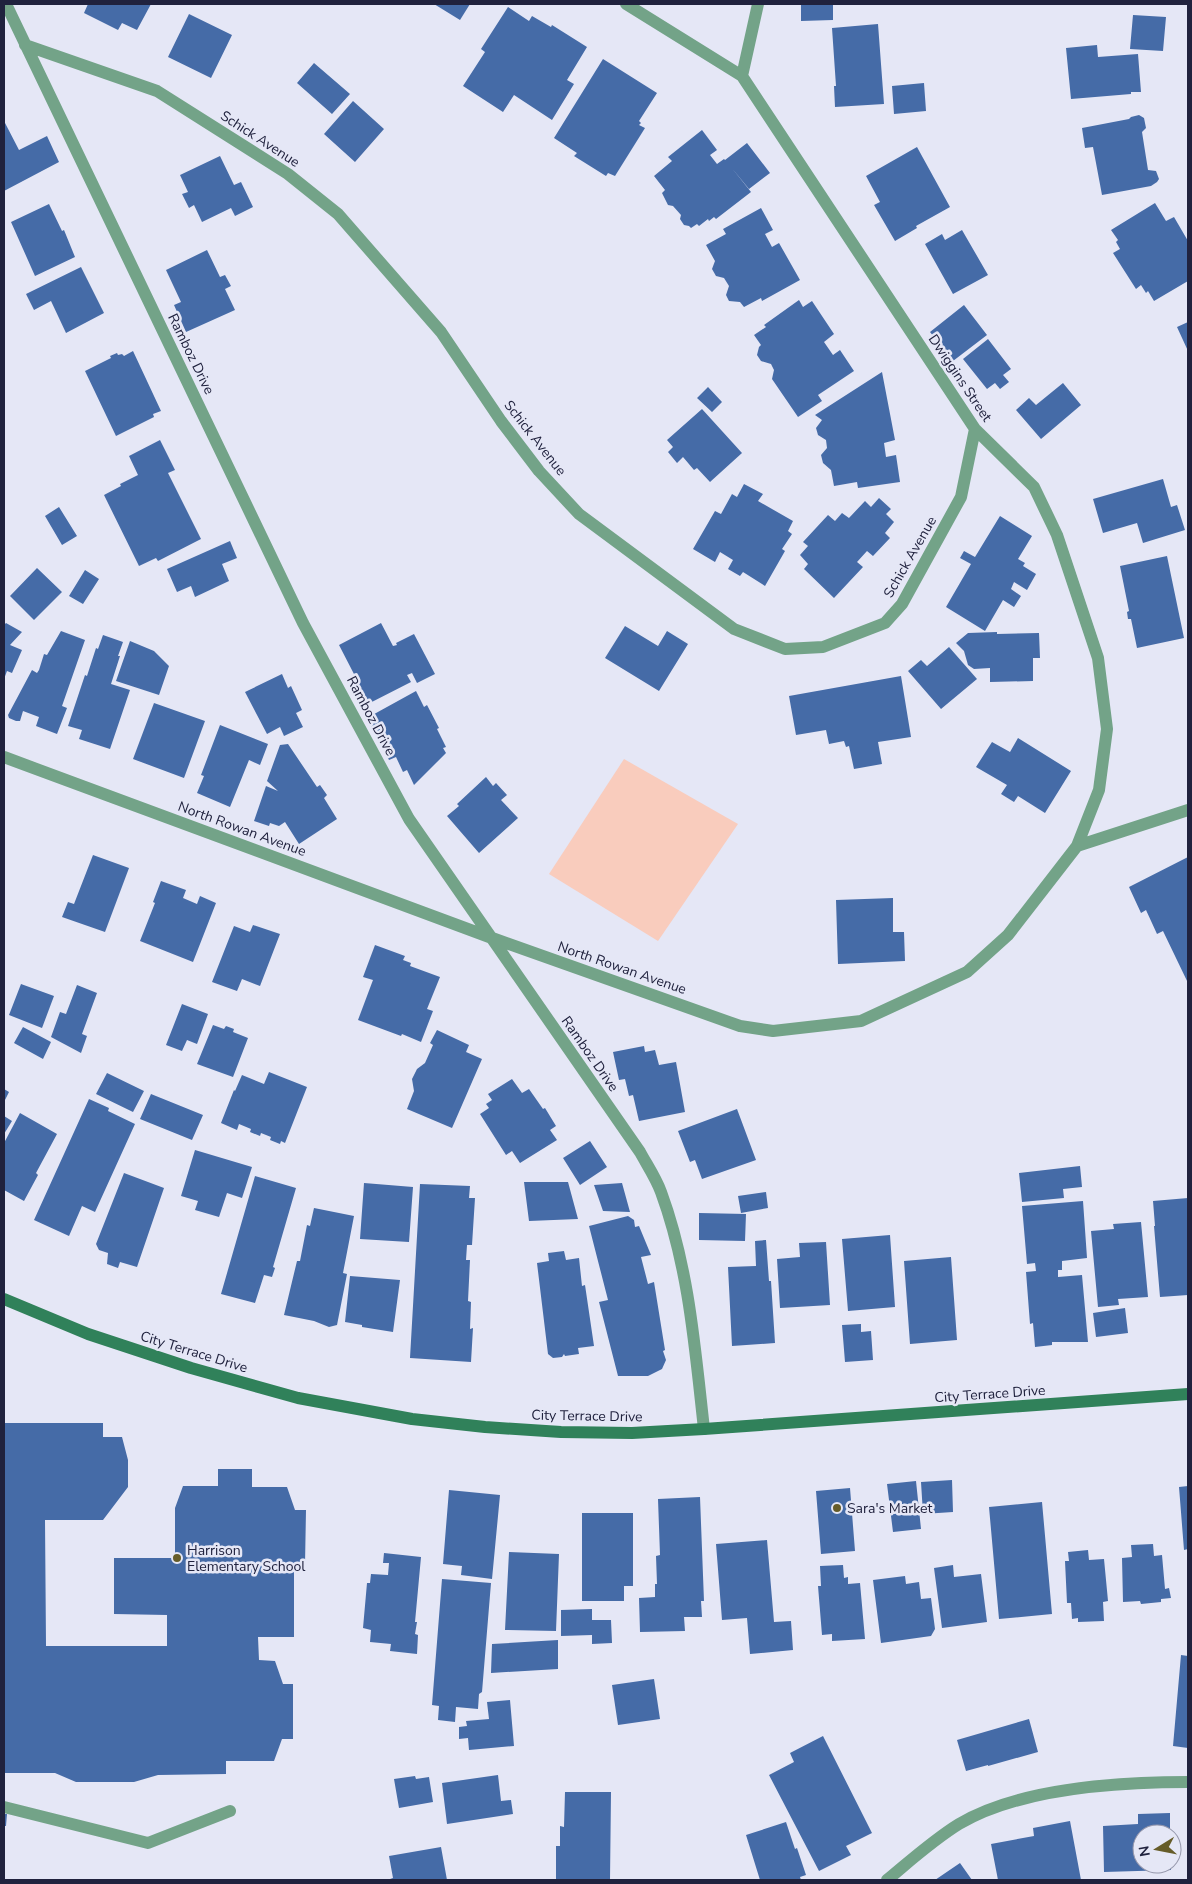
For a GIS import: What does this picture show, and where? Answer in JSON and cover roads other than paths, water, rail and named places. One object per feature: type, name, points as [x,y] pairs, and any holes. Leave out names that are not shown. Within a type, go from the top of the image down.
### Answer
[{"type":"street","name":"Ramboz Drive","points":[[6,4],[303,623],[409,819],[640,1152],[661,1190],[681,1259],[693,1324],[704,1430]]},
{"type":"street","name":"Dwiggins Street","points":[[626,4],[742,76],[975,429],[1034,488],[1057,535],[1098,658],[1107,729],[1099,790],[1077,846]]},
{"type":"street","points":[[742,76],[758,4]]},
{"type":"street","name":"Schick Avenue","points":[[25,45],[157,91],[288,174],[338,214],[441,332],[501,421],[539,471],[579,514],[734,630],[785,649],[823,647],[885,623],[902,604],[961,496],[975,429]]},
{"type":"street","name":"North Rowan Avenue","points":[[4,757],[492,938],[740,1026],[773,1031],[861,1021],[967,972],[1008,935],[1077,846]]},
{"type":"street","points":[[1077,846],[1188,810]]},
{"type":"street","name":"City Terrace Drive","points":[[4,1299],[88,1334],[191,1368],[308,1400],[412,1419],[485,1427],[561,1432],[632,1433],[704,1430],[1188,1394]]},
{"type":"street","points":[[887,1880],[930,1844],[960,1824],[995,1807],[1074,1790],[1150,1783],[1188,1782]]},
{"type":"street","points":[[4,1807],[148,1843],[230,1811]]},
{"type":"place","name":"Sara's Market","points":[[837,1508]]},
{"type":"place","name":"Harrison Elementary School","points":[[177,1558]]}]
